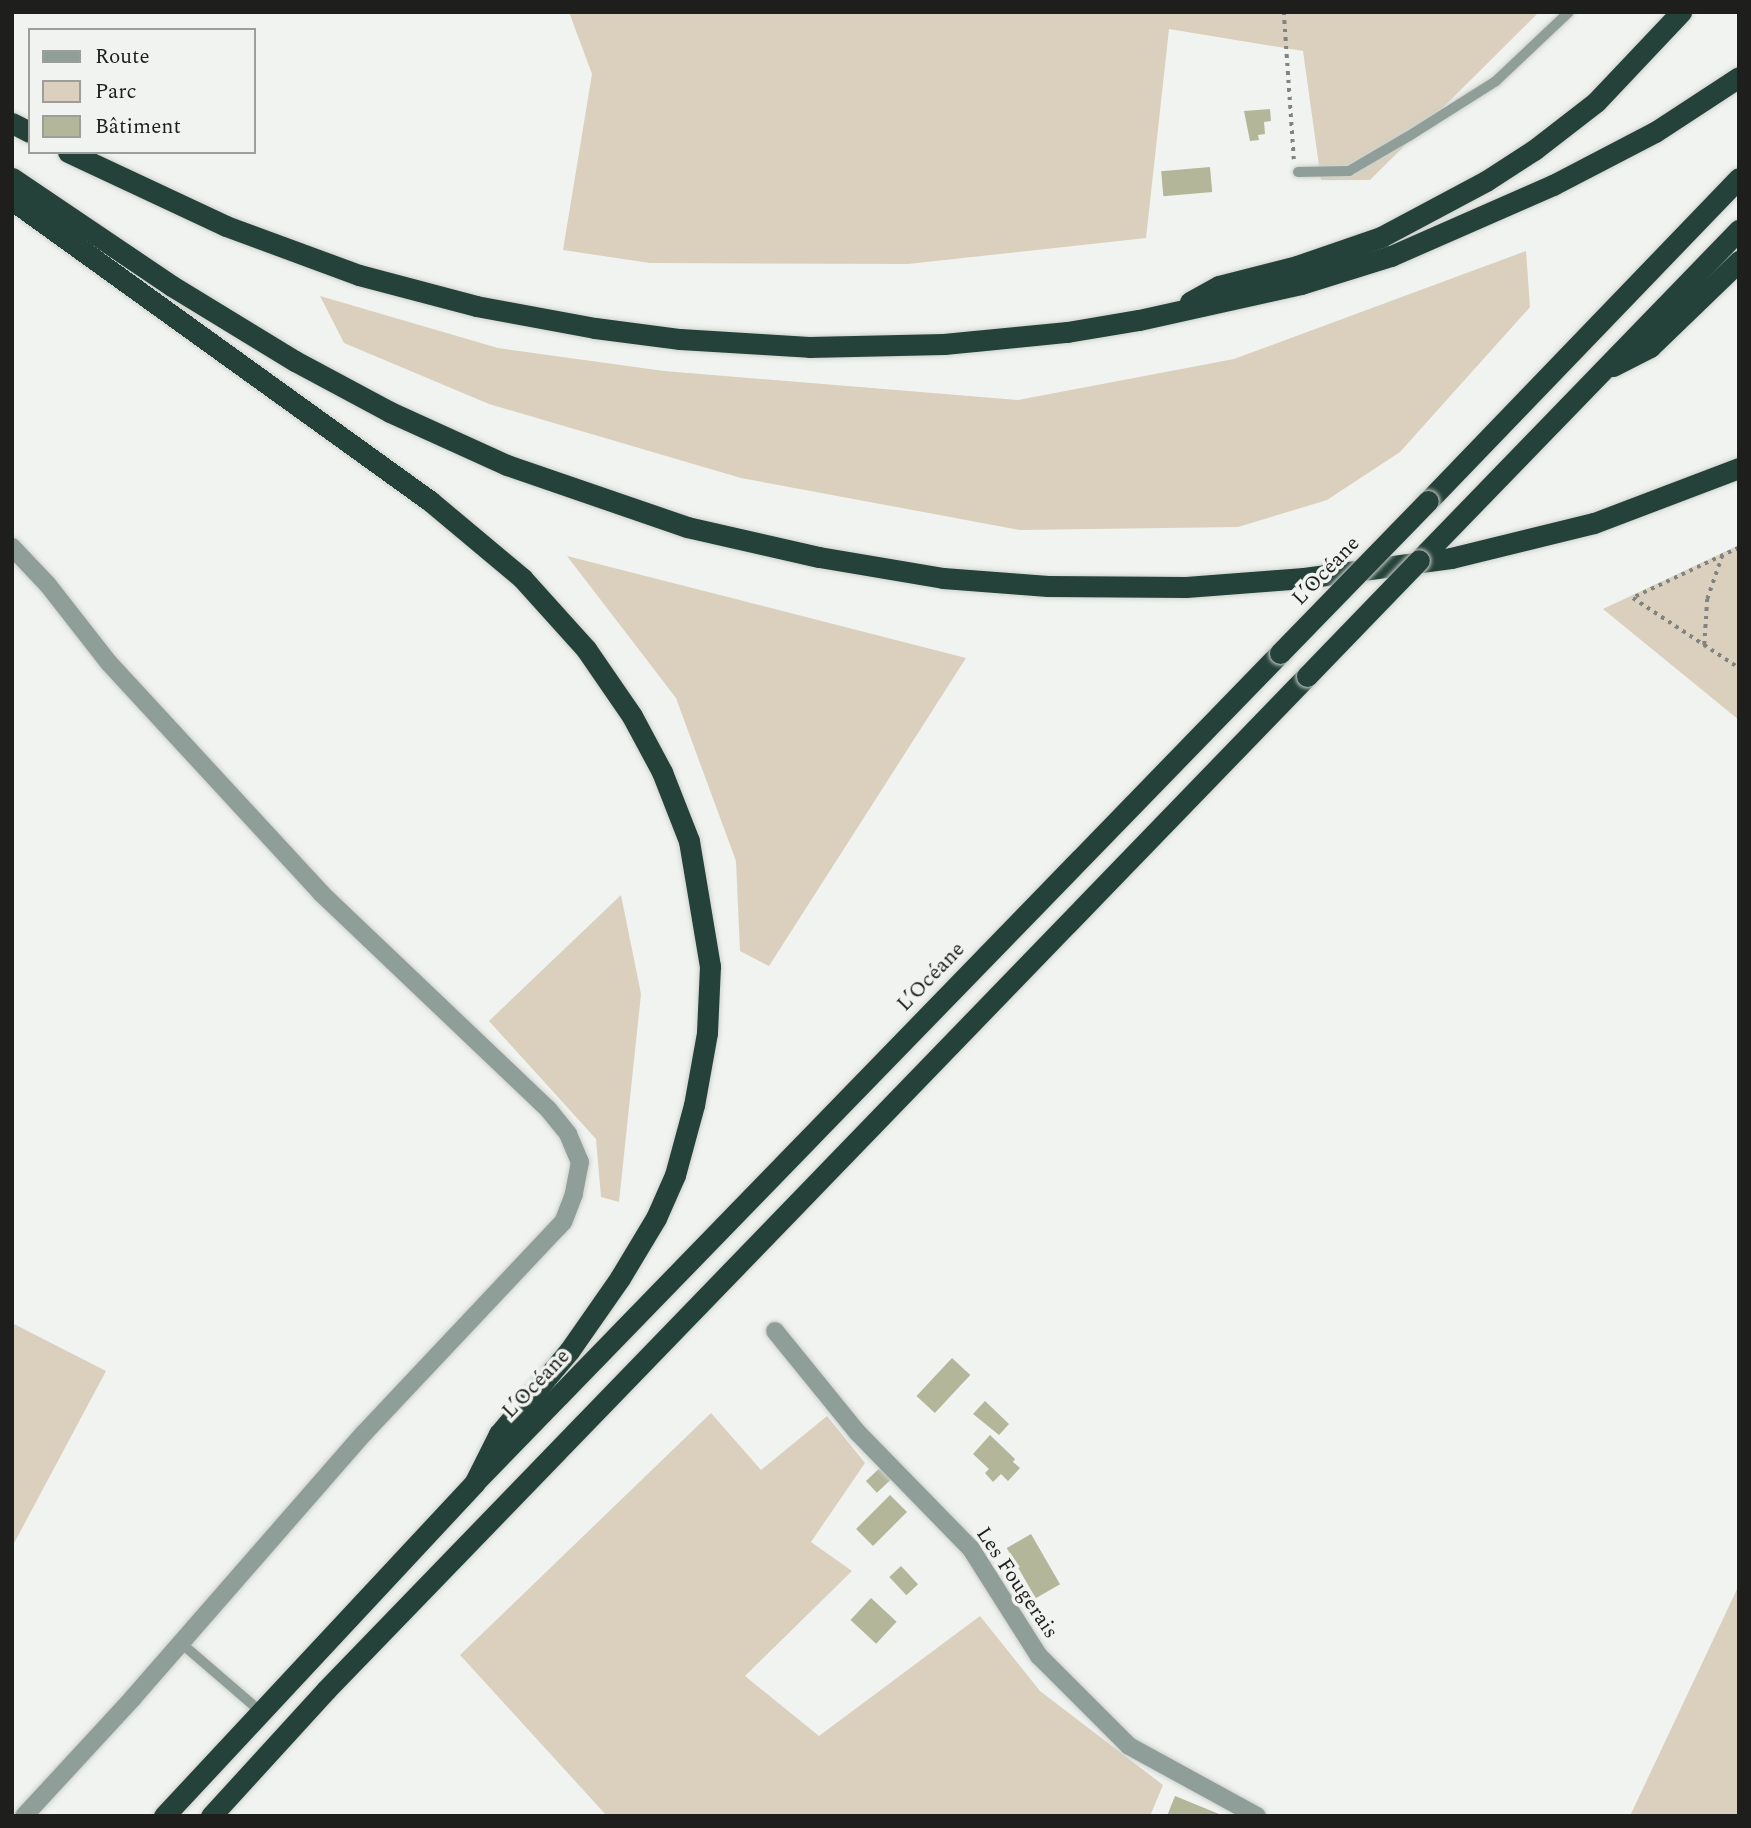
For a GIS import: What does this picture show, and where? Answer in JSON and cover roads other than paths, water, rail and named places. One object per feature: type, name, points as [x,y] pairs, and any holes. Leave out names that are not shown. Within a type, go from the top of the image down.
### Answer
[{"type":"highway","points":[[1170,313],[1219,286],[1297,267],[1381,237],[1486,181],[1534,150],[1596,102],[1681,12]]},
{"type":"highway","points":[[72,154],[226,226],[359,275],[476,306],[595,328],[752,345],[863,347],[993,341],[1067,332],[1170,313],[1301,284],[1391,256],[1553,185],[1655,132],[1739,77]]},
{"type":"highway","points":[[12,123],[28,131]]},
{"type":"highway","points":[[12,178],[172,286],[295,361],[390,412],[508,465],[687,527],[819,557],[929,575],[1048,586],[1186,587],[1304,578],[1451,558],[1594,523],[1739,468]]},
{"type":"highway","name":"L’Océane","points":[[164,1816],[259,1710],[475,1482],[1739,178]]},
{"type":"highway","points":[[12,200],[430,501],[522,578],[586,649],[632,716],[662,772],[689,841],[710,966],[707,1033],[694,1105],[675,1175],[656,1218],[620,1278],[569,1351],[499,1434],[475,1482]]},
{"type":"highway","points":[[211,1816],[343,1673],[1739,230]]},
{"type":"highway","points":[[1601,371],[1650,347],[1739,261]]},
{"type":"street","points":[[12,547],[48,585],[109,663],[321,893],[548,1110],[569,1134],[580,1162],[575,1194],[563,1222],[364,1433],[181,1643],[24,1816]]},
{"type":"street","name":"Les Fougerais","points":[[775,1331],[857,1432],[971,1549],[1048,1665],[1129,1746],[1258,1816]]},
{"type":"lane","points":[[1298,172],[1349,171],[1409,136],[1496,80],[1569,12]]},
{"type":"lane","points":[[181,1643],[259,1710]]}]
